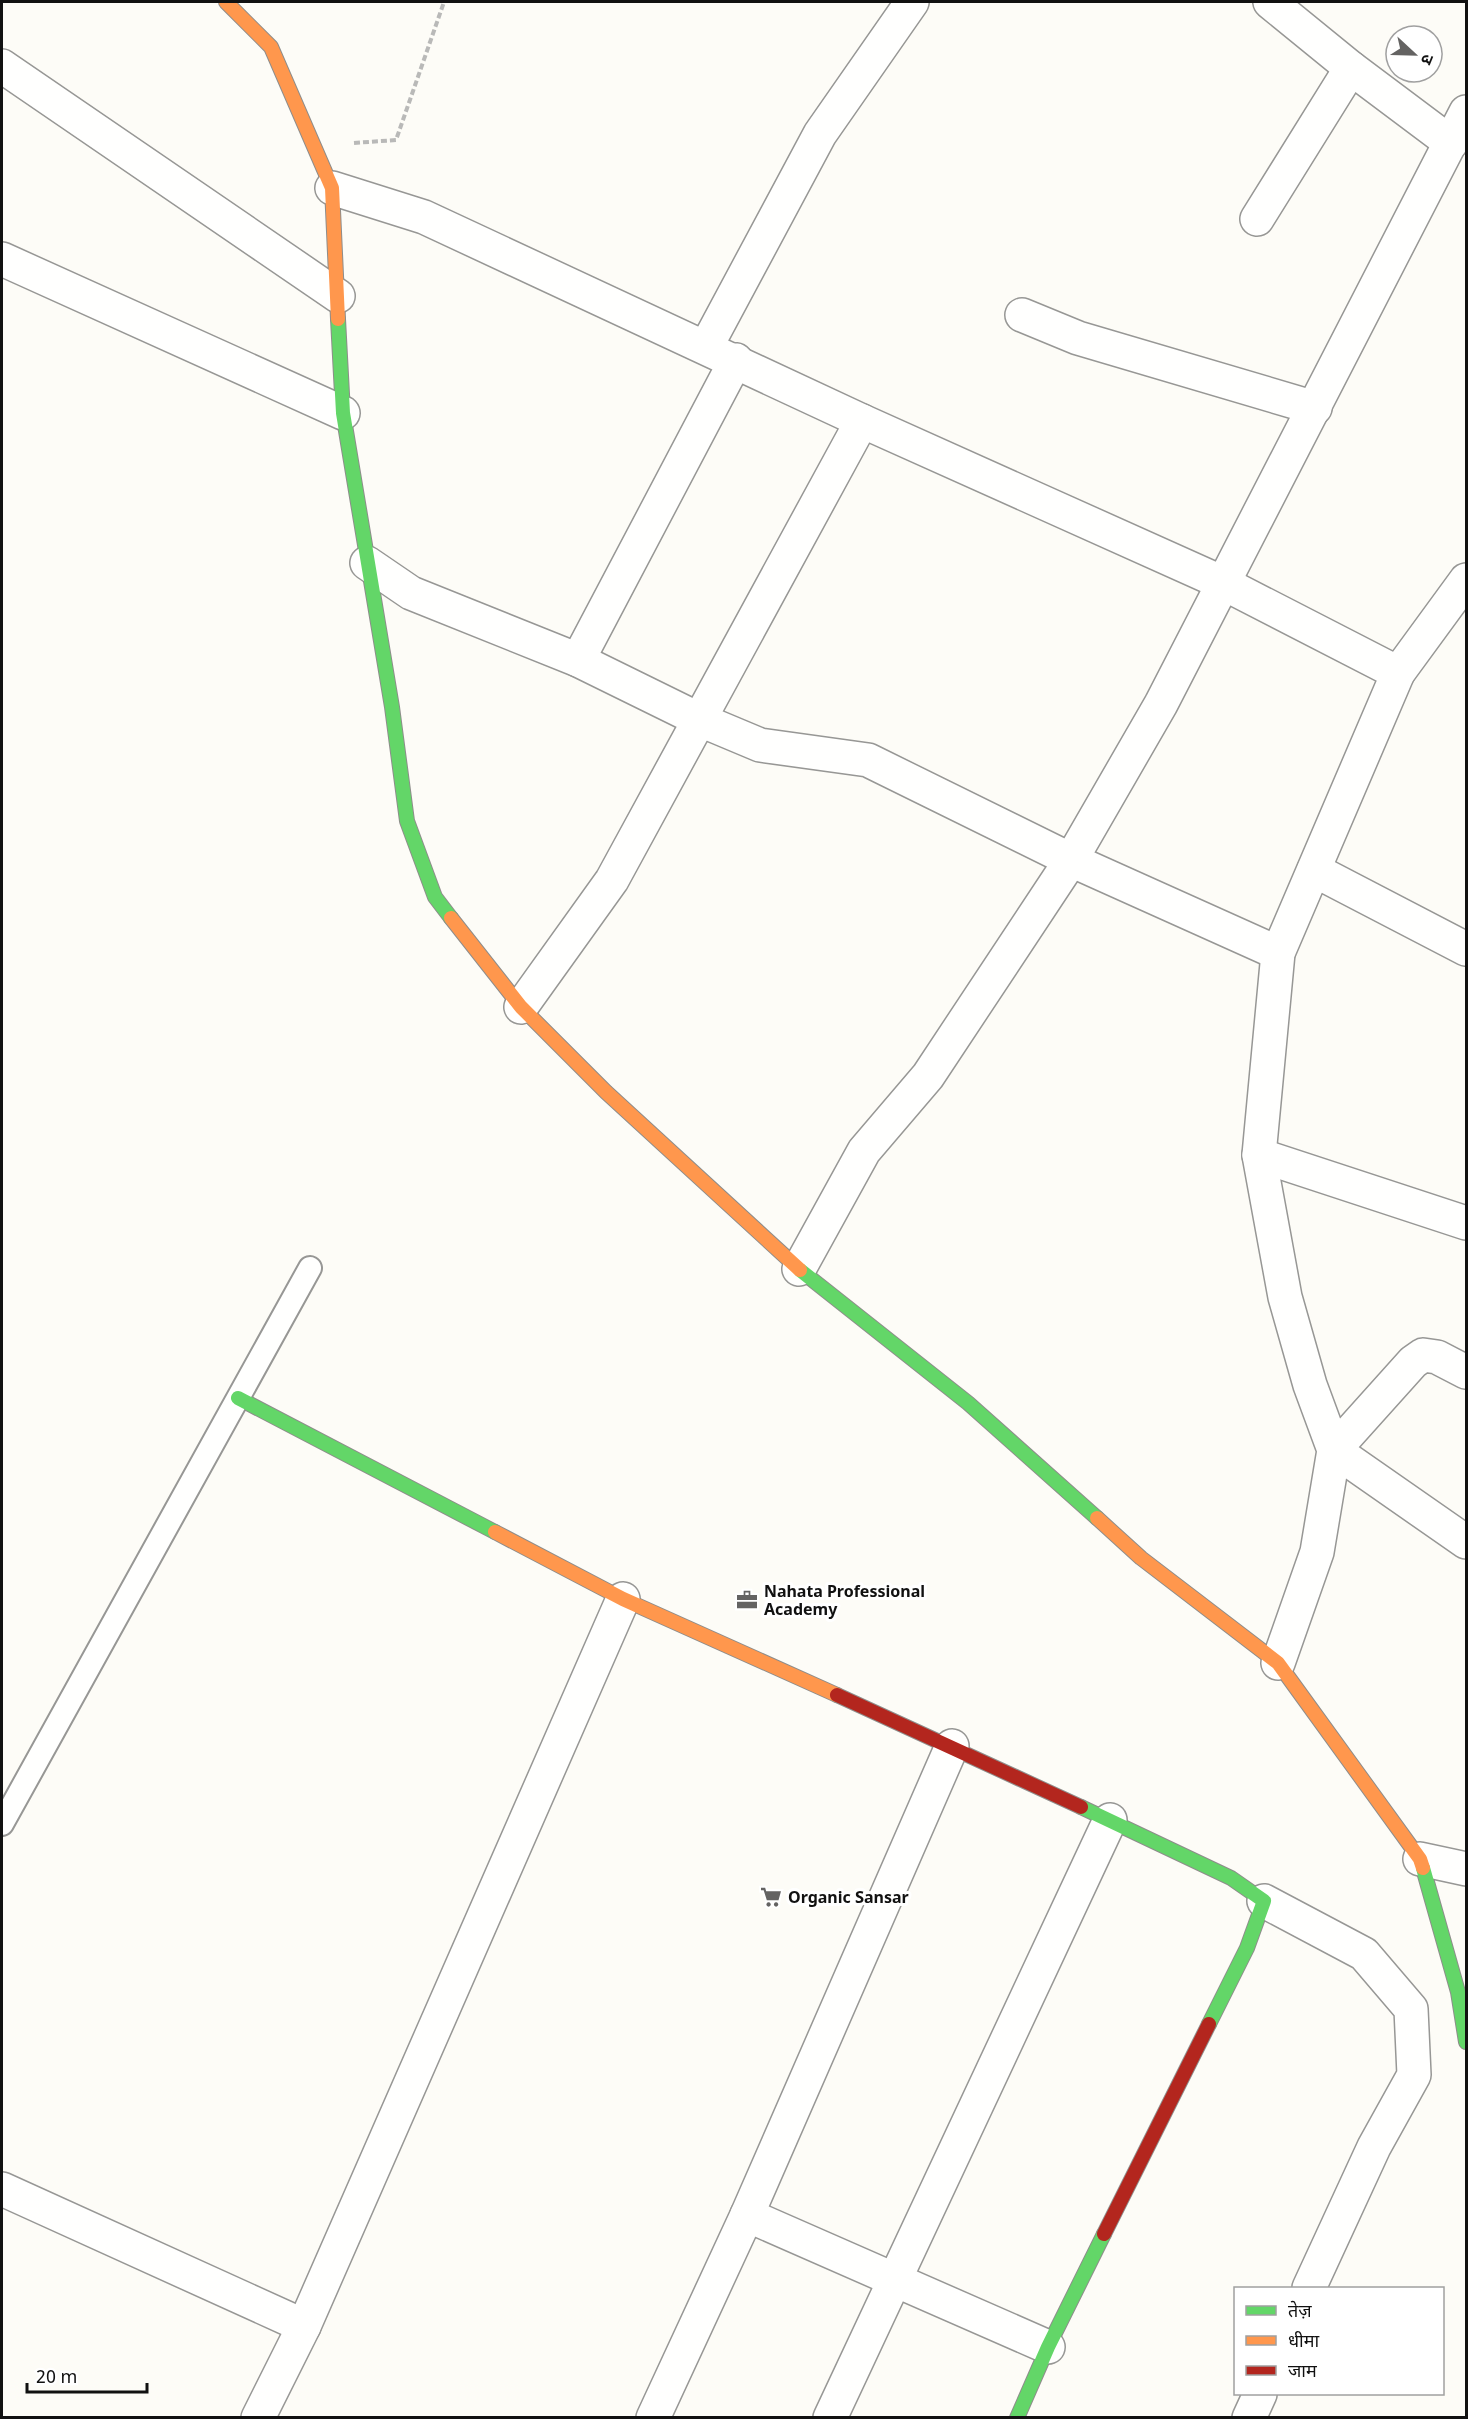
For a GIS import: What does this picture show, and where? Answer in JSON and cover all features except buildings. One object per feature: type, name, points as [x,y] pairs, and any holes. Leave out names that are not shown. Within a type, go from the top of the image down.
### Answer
[{"type":"street","points":[[226,2],[271,47],[332,188],[344,413],[392,707],[407,820],[435,897],[521,1007],[606,1092],[799,1269],[968,1403],[1141,1558],[1278,1664],[1420,1859],[1465,2028]]},
{"type":"street","points":[[706,346],[820,134],[912,2]]},
{"type":"street","points":[[1270,2],[1351,68],[1451,143]]},
{"type":"street","points":[[2,66],[338,296]]},
{"type":"street","points":[[1257,219],[1351,68]]},
{"type":"street","points":[[799,1269],[864,1151],[928,1076],[1071,860],[1161,704],[1467,112]]},
{"type":"street","points":[[332,188],[424,217],[706,346],[862,421],[1223,583],[1398,673]]},
{"type":"street","points":[[2,259],[344,413]]},
{"type":"street","points":[[1022,315],[1078,338],[1315,408]]},
{"type":"street","points":[[578,660],[736,360]]},
{"type":"street","points":[[521,1007],[612,880],[862,421]]},
{"type":"street","points":[[367,562],[411,593],[578,660],[698,719],[760,745],[868,760],[1071,860],[1278,953]]},
{"type":"street","points":[[1278,1664],[1317,1552],[1334,1450],[1310,1385],[1285,1297],[1259,1155],[1278,953],[1398,673],[1467,580]]},
{"type":"street","points":[[1314,870],[1467,949]]},
{"type":"street","points":[[1259,1155],[1467,1223]]},
{"type":"street","points":[[1334,1450],[1413,1362],[1423,1355],[1437,1357],[1467,1372]]},
{"type":"street","points":[[238,1398],[623,1599],[952,1746],[1232,1878],[1264,1901],[1364,1954],[1411,2009],[1414,2075],[1374,2147],[1310,2287]]},
{"type":"street","points":[[1334,1450],[1467,1542]]},
{"type":"street","points":[[258,2418],[303,2326],[623,1599]]},
{"type":"street","points":[[653,2418],[747,2215],[952,1746]]},
{"type":"street","points":[[830,2418],[893,2279],[1110,1820]]},
{"type":"street","points":[[1420,1859],[1467,1869]]},
{"type":"street","points":[[1017,2418],[1048,2347],[1247,1948],[1264,1901]]},
{"type":"street","points":[[2,2189],[303,2326]]},
{"type":"street","points":[[747,2215],[1048,2347]]},
{"type":"street","points":[[1249,2418],[1260,2395]]},
{"type":"lane","points":[[2,1824],[310,1268]]},
{"type":"path","points":[[314,146],[396,140],[444,2]]},
{"type":"traffic: fast","points":[[338,319],[343,413],[392,707],[407,821],[435,897],[451,918]]},
{"type":"traffic: fast","points":[[800,1270],[968,1403],[1097,1518]]},
{"type":"traffic: fast","points":[[238,1398],[495,1532]]},
{"type":"traffic: fast","points":[[1081,1807],[1231,1878],[1264,1901],[1247,1948],[1209,2024]]},
{"type":"traffic: fast","points":[[1423,1868],[1458,1992],[1466,2042]]},
{"type":"traffic: fast","points":[[1017,2418],[1048,2347],[1104,2234]]},
{"type":"traffic: slow","points":[[226,2],[271,47],[332,188],[338,319]]},
{"type":"traffic: slow","points":[[451,918],[521,1007],[606,1092],[800,1270]]},
{"type":"traffic: slow","points":[[1097,1518],[1141,1558],[1278,1663],[1420,1859],[1423,1868]]},
{"type":"traffic: slow","points":[[495,1532],[623,1599],[837,1695]]},
{"type":"traffic: jam","points":[[837,1695],[1081,1807]]},
{"type":"traffic: jam","points":[[1104,2234],[1209,2024]]},
{"type":"place","name":"Nahata Professional Academy","points":[[747,1600]]},
{"type":"place","name":"Organic Sansar","points":[[771,1897]]}]
